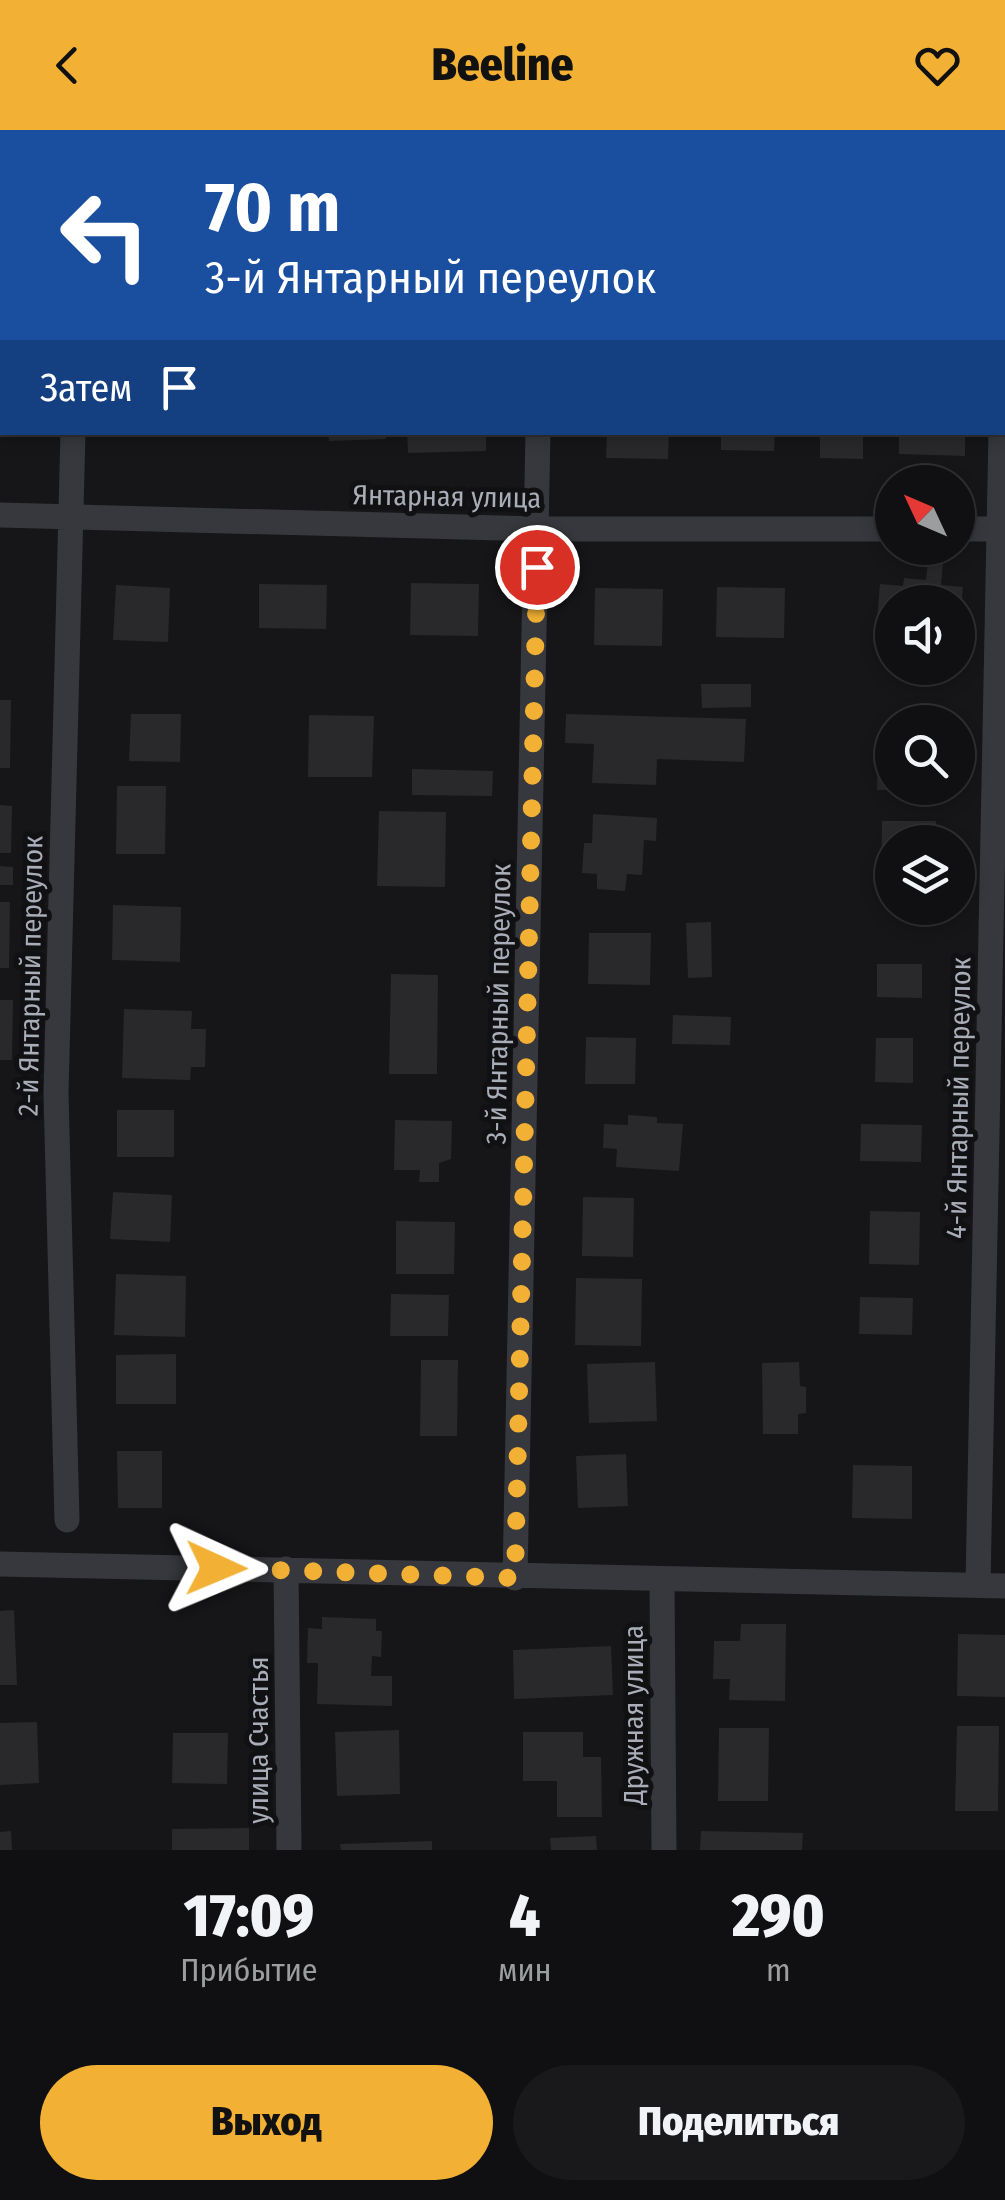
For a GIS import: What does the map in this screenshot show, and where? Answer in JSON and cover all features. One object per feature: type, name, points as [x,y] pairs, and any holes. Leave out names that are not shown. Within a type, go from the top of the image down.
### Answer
[{"type":"street","name":"2-й Янтарный переулок","points":[[67,1520],[56,1093],[73,435]]},
{"type":"street","name":"3-й Янтарный переулок","points":[[515,1578],[538,435]]},
{"type":"street","name":"4-й Янтарный переулок","points":[[978,1584],[1002,435]]},
{"type":"street","name":"Янтарная улица","points":[[0,514],[538,528],[875,529]]},
{"type":"street","points":[[975,529],[1002,529]]},
{"type":"street","points":[[0,1564],[1005,1586]]},
{"type":"street","name":"улица Счастья","points":[[286,1570],[289,1850]]},
{"type":"street","name":"Дружная улица","points":[[662,1580],[664,1850]]},
{"type":"building","points":[[328,435],[386,435],[386,439],[329,441]]},
{"type":"building","points":[[407,435],[486,435],[486,451],[408,453]]},
{"type":"building","points":[[607,435],[669,435],[668,459],[606,458]]},
{"type":"building","points":[[721,435],[775,435],[774,451],[721,450]]},
{"type":"building","points":[[820,435],[863,435],[863,459],[820,458]]},
{"type":"building","points":[[899,435],[965,435],[965,456],[899,454]]},
{"type":"building","points":[[928,565],[943,565],[941,585],[903,585],[904,578],[926,580]]},
{"type":"building","points":[[411,583],[479,584],[478,636],[410,635]]},
{"type":"building","points":[[259,584],[327,585],[326,629],[259,628]]},
{"type":"building","points":[[116,585],[170,588],[168,642],[113,640]]},
{"type":"building","points":[[717,587],[785,588],[784,638],[716,637]]},
{"type":"building","points":[[595,588],[663,589],[662,646],[594,645]]},
{"type":"building","points":[[701,684],[751,684],[751,707],[702,708]]},
{"type":"building","points":[[0,700],[11,700],[10,768],[0,768]]},
{"type":"building","points":[[131,714],[181,714],[180,762],[129,761]]},
{"type":"building","points":[[566,714],[746,719],[744,762],[657,759],[656,785],[592,783],[594,744],[565,743]]},
{"type":"building","points":[[309,715],[374,716],[372,777],[308,777]]},
{"type":"building","points":[[412,769],[493,771],[492,796],[412,795]]},
{"type":"building","points":[[117,786],[166,786],[165,854],[116,854]]},
{"type":"building","points":[[0,805],[12,806],[11,853],[0,853]]},
{"type":"building","points":[[379,811],[446,812],[445,887],[377,886]]},
{"type":"building","points":[[593,814],[657,818],[656,841],[644,840],[642,875],[627,874],[625,891],[597,889],[597,874],[582,873],[584,843],[592,843]]},
{"type":"building","points":[[882,821],[936,821],[936,825],[882,825]]},
{"type":"building","points":[[0,866],[13,867],[13,885],[0,885]]},
{"type":"building","points":[[0,902],[10,902],[9,968],[0,968]]},
{"type":"building","points":[[113,905],[181,907],[180,962],[112,960]]},
{"type":"building","points":[[711,922],[712,977],[688,978],[686,923]]},
{"type":"building","points":[[589,933],[651,933],[650,985],[588,984]]},
{"type":"building","points":[[877,964],[922,964],[922,998],[877,997]]},
{"type":"building","points":[[391,974],[438,975],[437,1074],[389,1074]]},
{"type":"building","points":[[0,1000],[13,1000],[12,1060],[0,1060]]},
{"type":"building","points":[[124,1009],[192,1011],[191,1029],[206,1029],[205,1067],[191,1067],[190,1080],[122,1078]]},
{"type":"building","points":[[673,1015],[731,1017],[730,1045],[672,1044]]},
{"type":"building","points":[[586,1037],[636,1038],[635,1084],[585,1084]]},
{"type":"building","points":[[876,1038],[913,1038],[913,1083],[875,1082]]},
{"type":"building","points":[[117,1110],[174,1110],[174,1157],[117,1157]]},
{"type":"building","points":[[628,1115],[657,1117],[657,1123],[683,1124],[679,1171],[616,1167],[617,1149],[603,1148],[604,1124],[628,1125]]},
{"type":"building","points":[[395,1120],[452,1121],[451,1159],[439,1163],[439,1182],[419,1182],[420,1170],[394,1170]]},
{"type":"building","points":[[861,1124],[922,1125],[921,1162],[860,1161]]},
{"type":"building","points":[[113,1192],[172,1195],[170,1242],[110,1239]]},
{"type":"building","points":[[583,1197],[634,1198],[633,1257],[582,1256]]},
{"type":"building","points":[[870,1211],[920,1212],[919,1265],[869,1264]]},
{"type":"building","points":[[396,1221],[455,1222],[454,1274],[396,1274]]},
{"type":"building","points":[[116,1274],[186,1276],[185,1337],[114,1335]]},
{"type":"building","points":[[576,1278],[642,1279],[641,1346],[575,1345]]},
{"type":"building","points":[[391,1294],[449,1295],[448,1336],[390,1336]]},
{"type":"building","points":[[860,1297],[913,1298],[912,1335],[859,1334]]},
{"type":"building","points":[[176,1354],[176,1404],[116,1404],[116,1355]]},
{"type":"building","points":[[421,1360],[458,1360],[457,1436],[420,1436]]},
{"type":"building","points":[[655,1362],[657,1421],[589,1423],[587,1364]]},
{"type":"building","points":[[799,1362],[800,1386],[806,1387],[806,1413],[798,1414],[798,1434],[763,1434],[762,1363]]},
{"type":"building","points":[[117,1451],[162,1451],[162,1508],[118,1508]]},
{"type":"building","points":[[626,1454],[628,1506],[578,1508],[576,1456]]},
{"type":"building","points":[[853,1465],[912,1466],[912,1519],[852,1518]]},
{"type":"building","points":[[14,1610],[17,1685],[0,1685],[0,1611]]},
{"type":"building","points":[[322,1617],[376,1619],[376,1631],[382,1631],[381,1657],[372,1656],[371,1676],[392,1676],[392,1706],[317,1704],[318,1663],[307,1663],[308,1628],[322,1629]]},
{"type":"building","points":[[741,1624],[786,1624],[785,1701],[729,1700],[730,1679],[713,1679],[714,1641],[740,1641]]},
{"type":"building","points":[[958,1634],[1005,1635],[1005,1697],[957,1696]]},
{"type":"building","points":[[611,1646],[613,1695],[514,1699],[513,1650]]},
{"type":"building","points":[[37,1722],[39,1783],[0,1785],[0,1723]]},
{"type":"building","points":[[957,1726],[999,1726],[998,1811],[955,1811]]},
{"type":"building","points":[[719,1728],[769,1728],[768,1801],[718,1801]]},
{"type":"building","points":[[399,1730],[400,1794],[337,1796],[335,1732]]},
{"type":"building","points":[[523,1732],[583,1732],[583,1757],[601,1757],[602,1817],[557,1817],[557,1781],[523,1781]]},
{"type":"building","points":[[173,1733],[228,1733],[227,1784],[172,1783]]},
{"type":"building","points":[[249,1828],[249,1850],[172,1850],[172,1829]]},
{"type":"building","points":[[11,1831],[12,1850],[0,1850],[0,1832]]},
{"type":"building","points":[[701,1831],[803,1833],[802,1850],[700,1850]]},
{"type":"building","points":[[596,1836],[597,1850],[551,1850],[550,1838]]},
{"type":"building","points":[[432,1841],[432,1850],[341,1850],[340,1844]]},
{"type":"route","points":[[216,1568],[515,1578],[537,567]]}]
